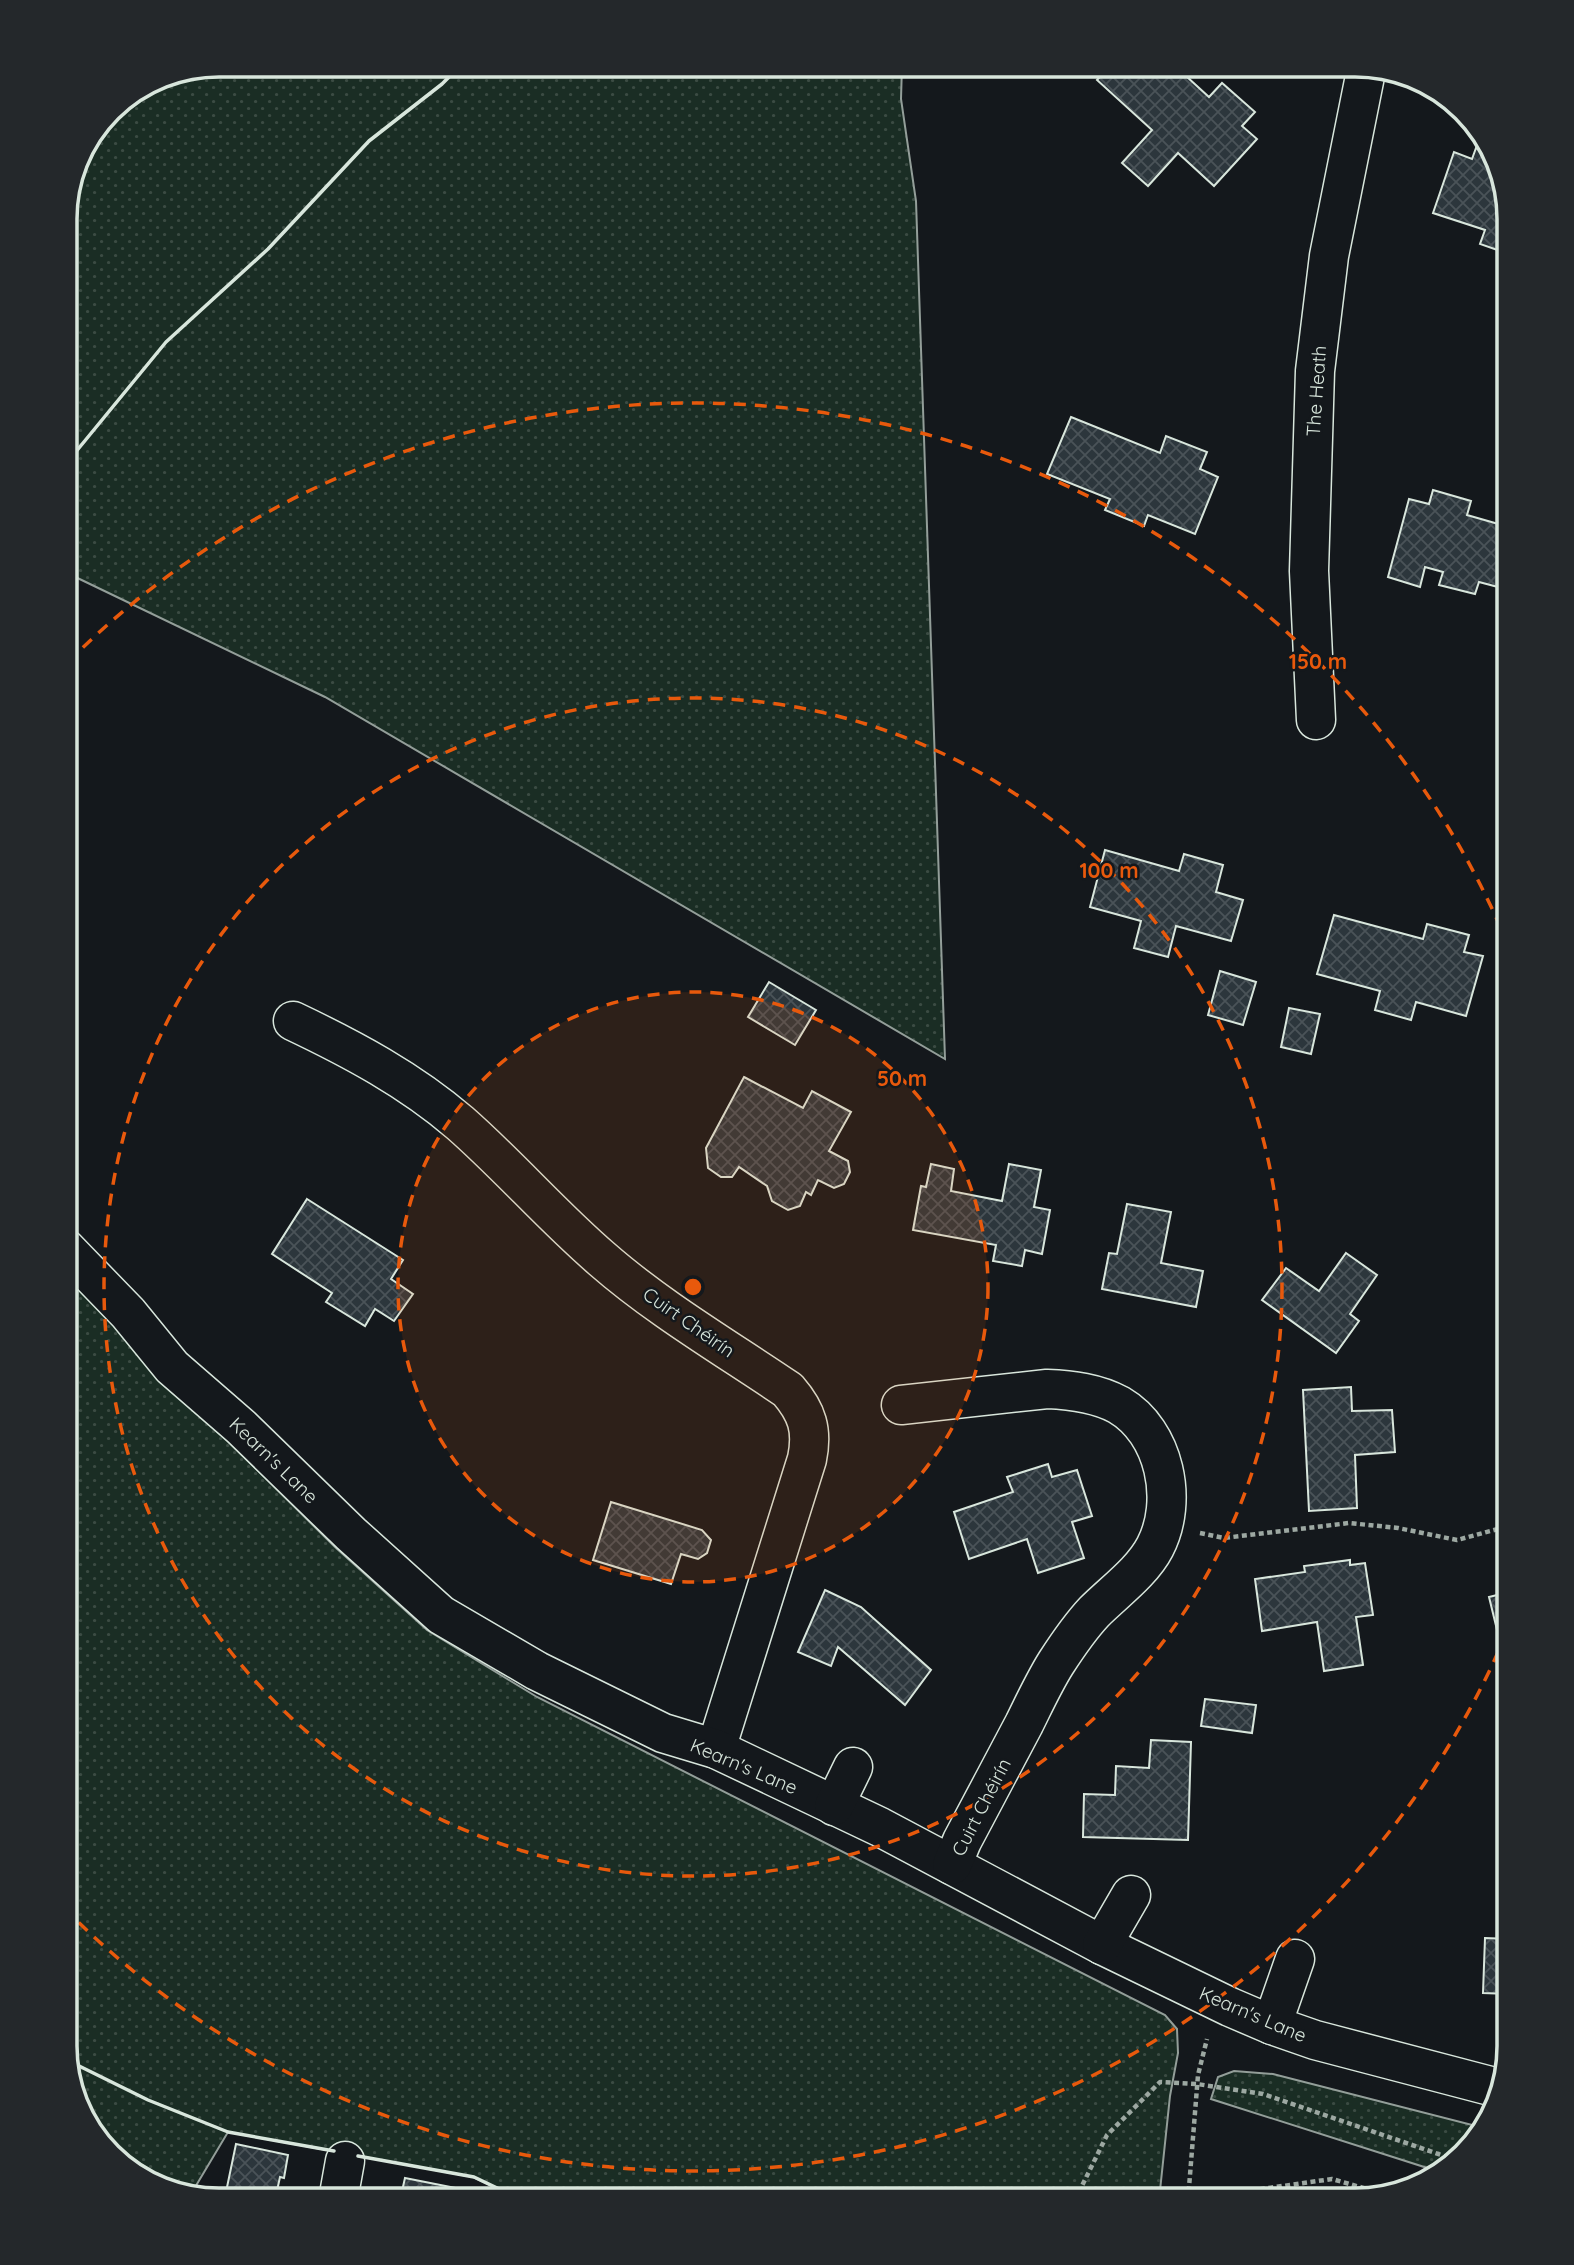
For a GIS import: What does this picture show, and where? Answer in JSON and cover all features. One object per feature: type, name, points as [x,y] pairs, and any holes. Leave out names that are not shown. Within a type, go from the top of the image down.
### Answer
[{"type":"street","name":"The Heath","points":[[1316,720],[1309,571],[1315,370],[1329,256],[1365,77]]},
{"type":"street","name":"Cuirt Chéirín","points":[[293,1021],[380,1065],[426,1097],[460,1124],[603,1260],[652,1297],[788,1390],[796,1400],[810,1430],[811,1442],[716,1749]]},
{"type":"street","name":"Kearn's Lane","points":[[77,1260],[128,1313],[172,1367],[241,1427],[351,1534],[441,1615],[537,1671],[652,1728],[716,1749],[834,1806],[1102,1945],[1272,2025],[1328,2043],[1491,2086]]},
{"type":"street","name":"Cuirt Chéirín","points":[[901,1405],[1047,1389],[1071,1390],[1101,1397],[1121,1407],[1151,1438],[1166,1484],[1167,1506],[1155,1548],[1141,1566],[1091,1615],[1055,1665],[962,1841],[952,1866]]},
{"type":"street","points":[[834,1806],[853,1767]]},
{"type":"street","points":[[1102,1945],[1131,1895]]},
{"type":"street","points":[[1272,2025],[1295,1959]]},
{"type":"street","points":[[340,2188],[345,2161]]},
{"type":"path","points":[[1163,1527],[1174,1526],[1224,1538],[1349,1523],[1398,1528],[1457,1540],[1497,1530]]},
{"type":"path","points":[[1189,2188],[1198,2075],[1217,2000]]},
{"type":"path","points":[[1081,2188],[1107,2135],[1160,2082],[1197,2084],[1263,2094],[1444,2156]]},
{"type":"path","points":[[1268,2188],[1332,2179],[1362,2188]]},
{"type":"green space","points":[[219,77],[902,77],[901,99],[916,201],[945,1059],[325,697],[77,578],[78,200],[82,182],[96,148],[125,112],[156,92],[173,85],[200,78]]},
{"type":"green space","points":[[77,1287],[166,1380],[335,1547],[427,1630],[537,1697],[1165,2015],[1177,2029],[1178,2053],[1170,2096],[1160,2188],[496,2188],[473,2177],[228,2132],[196,2186],[156,2173],[133,2159],[106,2132],[88,2100],[78,2065]]},
{"type":"green space","points":[[1234,2071],[1273,2074],[1473,2125],[1455,2146],[1427,2168],[1211,2099],[1218,2077]]},
{"type":"building","points":[[1100,77],[1187,77],[1209,97],[1222,83],[1255,112],[1242,126],[1257,139],[1214,186],[1178,153],[1148,186],[1122,163],[1152,130],[1097,80]]},
{"type":"building","points":[[1476,148],[1478,149],[1492,182],[1496,200],[1497,250],[1480,244],[1485,230],[1433,213],[1454,152],[1472,159]]},
{"type":"building","points":[[1071,417],[1160,453],[1166,436],[1207,452],[1200,469],[1218,477],[1195,534],[1148,515],[1144,526],[1105,510],[1110,499],[1047,474]]},
{"type":"building","points":[[1433,490],[1471,501],[1467,515],[1497,524],[1497,587],[1479,582],[1475,594],[1439,585],[1443,572],[1425,567],[1420,587],[1388,577],[1409,499],[1429,504]]},
{"type":"building","points":[[1105,850],[1179,871],[1184,854],[1223,865],[1216,892],[1243,900],[1231,941],[1176,926],[1168,957],[1134,948],[1141,921],[1090,907]]},
{"type":"building","points":[[1334,915],[1423,939],[1427,924],[1469,935],[1464,952],[1483,956],[1466,1016],[1416,1002],[1411,1020],[1375,1010],[1380,991],[1317,974]]},
{"type":"building","points":[[1220,971],[1256,982],[1243,1025],[1208,1015]]},
{"type":"building","points":[[769,982],[816,1010],[795,1045],[748,1017]]},
{"type":"building","points":[[1289,1008],[1320,1014],[1311,1054],[1281,1047]]},
{"type":"building","points":[[744,1077],[803,1108],[812,1091],[851,1112],[829,1151],[848,1161],[850,1172],[844,1184],[834,1188],[818,1180],[811,1195],[806,1192],[800,1206],[788,1210],[772,1201],[767,1186],[739,1167],[732,1177],[721,1177],[708,1168],[706,1148]]},
{"type":"building","points":[[931,1164],[954,1169],[951,1191],[1002,1201],[1009,1164],[1041,1170],[1034,1207],[1050,1210],[1042,1254],[1025,1250],[1022,1266],[993,1261],[996,1245],[913,1230],[921,1186],[926,1187]]},
{"type":"building","points":[[307,1199],[403,1260],[391,1279],[413,1294],[394,1321],[375,1309],[365,1326],[326,1302],[332,1293],[272,1254]]},
{"type":"building","points":[[1127,1204],[1171,1212],[1161,1263],[1203,1271],[1196,1307],[1102,1289],[1109,1253],[1117,1254]]},
{"type":"building","points":[[1346,1253],[1377,1275],[1350,1314],[1359,1321],[1336,1353],[1262,1300],[1286,1268],[1319,1291]]},
{"type":"building","points":[[1351,1387],[1352,1411],[1392,1410],[1395,1452],[1355,1455],[1357,1508],[1309,1511],[1303,1390]]},
{"type":"building","points":[[1048,1464],[1052,1477],[1077,1470],[1092,1516],[1072,1522],[1084,1558],[1038,1573],[1027,1539],[969,1559],[954,1512],[1013,1492],[1007,1477]]},
{"type":"building","points":[[611,1502],[702,1530],[711,1540],[707,1553],[698,1559],[681,1554],[671,1584],[593,1560]]},
{"type":"building","points":[[1350,1560],[1350,1565],[1365,1563],[1373,1615],[1356,1617],[1363,1665],[1324,1671],[1317,1622],[1262,1631],[1255,1579],[1305,1572],[1304,1566]]},
{"type":"building","points":[[825,1590],[861,1607],[931,1670],[905,1705],[838,1647],[831,1666],[798,1652]]},
{"type":"building","points":[[1497,1595],[1497,1630],[1489,1597]]},
{"type":"building","points":[[1205,1699],[1256,1705],[1252,1733],[1201,1726]]},
{"type":"building","points":[[1151,1740],[1191,1742],[1188,1840],[1083,1837],[1084,1794],[1115,1795],[1116,1766],[1149,1768]]},
{"type":"building","points":[[1485,1938],[1497,1938],[1497,1994],[1483,1993]]},
{"type":"building","points":[[236,2144],[288,2155],[284,2178],[280,2177],[278,2188],[227,2188]]},
{"type":"building","points":[[405,2178],[456,2188],[403,2188]]},
{"type":"wall","points":[[77,450],[166,342],[268,249],[369,141],[449,77]]},
{"type":"wall","points":[[78,2065],[148,2100],[228,2132],[334,2151]]},
{"type":"wall","points":[[358,2156],[474,2177],[497,2188]]}]
